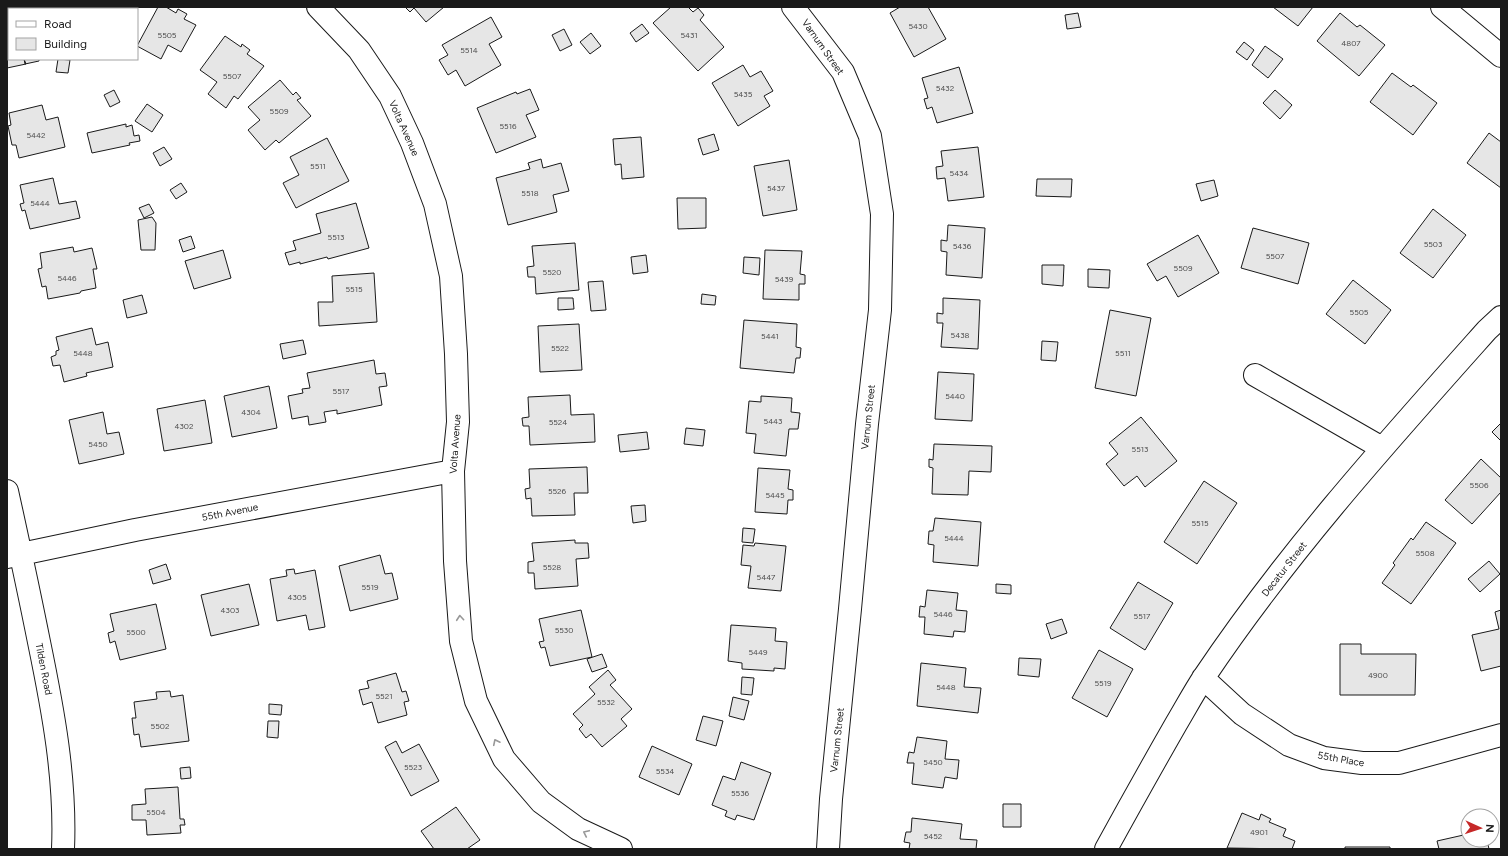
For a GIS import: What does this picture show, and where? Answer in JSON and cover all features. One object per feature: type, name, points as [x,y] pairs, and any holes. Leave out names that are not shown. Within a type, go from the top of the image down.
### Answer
[{"type":"street","name":"Volta Avenue","points":[[318,7],[359,50],[390,96],[412,143],[435,204],[451,276],[456,354],[458,422],[453,471],[454,561],[462,641],[476,701],[504,759],[541,802],[578,829],[621,849]]},
{"type":"street","name":"Varnum Street","points":[[793,7],[843,72],[870,136],[882,214],[880,310],[867,424],[831,799],[828,849]]},
{"type":"street","points":[[1442,7],[1501,56]]},
{"type":"street","name":"Decatur Street","points":[[1106,849],[1153,764],[1204,678],[1249,613],[1296,552],[1382,448],[1487,330],[1501,317]]},
{"type":"street","points":[[1255,375],[1382,448]]},
{"type":"street","name":"55th Avenue","points":[[14,556],[142,529],[453,471]]},
{"type":"street","name":"Tilden Road","points":[[7,491],[14,556],[47,682],[60,760],[64,825],[63,849]]},
{"type":"street","name":"55th Place","points":[[1204,678],[1242,714],[1289,745],[1324,758],[1362,763],[1400,763],[1501,735]]},
{"type":"building","points":[[76,7],[116,7],[116,8]]},
{"type":"building","points":[[158,7],[166,7],[176,13],[178,9],[187,14],[184,19],[196,25],[181,52],[168,45],[161,59],[138,47]]},
{"type":"building","points":[[405,7],[444,7],[426,22],[414,8],[410,12]]},
{"type":"building","points":[[671,7],[688,7],[693,12],[698,8],[704,15],[700,20],[724,47],[698,71],[653,23]]},
{"type":"building","points":[[900,7],[928,7],[946,39],[914,57],[890,13]]},
{"type":"building","points":[[1273,7],[1313,7],[1298,26]]},
{"type":"building","points":[[7,9],[8,60],[24,60],[26,64],[7,68]]},
{"type":"building","points":[[1078,13],[1081,27],[1067,29],[1065,15]]},
{"type":"building","points":[[1340,13],[1357,27],[1360,25],[1385,45],[1359,76],[1317,41]]},
{"type":"building","points":[[491,17],[502,37],[489,44],[501,65],[465,86],[456,70],[448,75],[439,60],[448,55],[442,45]]},
{"type":"building","points":[[642,24],[649,33],[636,42],[630,33]]},
{"type":"building","points":[[564,29],[572,45],[560,51],[552,35]]},
{"type":"building","points":[[591,33],[601,46],[590,54],[580,42]]},
{"type":"building","points":[[225,36],[241,47],[242,44],[250,50],[247,54],[264,66],[238,99],[234,96],[226,108],[208,94],[217,82],[200,70]]},
{"type":"building","points":[[1244,42],[1254,50],[1247,60],[1236,52]]},
{"type":"building","points":[[1265,46],[1283,59],[1268,78],[1252,65]]},
{"type":"building","points":[[24,60],[39,60],[39,61],[25,64]]},
{"type":"building","points":[[58,60],[70,60],[68,73],[56,72]]},
{"type":"building","points":[[743,65],[750,77],[761,71],[773,91],[764,96],[770,106],[738,126],[712,83]]},
{"type":"building","points":[[959,67],[973,113],[937,123],[932,107],[927,109],[924,99],[928,98],[922,78]]},
{"type":"building","points":[[1392,73],[1411,87],[1413,85],[1437,103],[1413,135],[1370,102]]},
{"type":"building","points":[[280,80],[293,95],[296,92],[301,98],[297,100],[311,116],[279,143],[276,140],[265,150],[248,130],[260,120],[248,107]]},
{"type":"building","points":[[530,89],[539,110],[526,115],[536,137],[496,153],[477,108],[516,92],[517,94]]},
{"type":"building","points":[[114,90],[120,102],[110,107],[104,95]]},
{"type":"building","points":[[1275,90],[1292,105],[1280,119],[1263,103]]},
{"type":"building","points":[[147,104],[163,115],[152,132],[135,121]]},
{"type":"building","points":[[42,105],[46,120],[58,117],[65,147],[19,158],[16,145],[12,145],[8,126],[11,125],[9,113]]},
{"type":"building","points":[[126,124],[126,127],[132,125],[134,136],[139,135],[140,141],[129,143],[130,145],[92,153],[87,133]]},
{"type":"building","points":[[1489,133],[1501,142],[1501,188],[1467,163]]},
{"type":"building","points":[[714,134],[719,150],[703,155],[698,139]]},
{"type":"building","points":[[641,137],[644,177],[622,179],[621,164],[615,165],[613,139]]},
{"type":"building","points":[[327,138],[349,181],[296,208],[283,183],[299,175],[290,157]]},
{"type":"building","points":[[164,147],[172,159],[160,166],[153,153]]},
{"type":"building","points":[[978,147],[984,197],[948,201],[945,178],[937,179],[936,167],[943,166],[941,151]]},
{"type":"building","points":[[541,159],[543,168],[561,163],[569,191],[553,195],[557,212],[508,225],[496,178],[530,169],[528,163]]},
{"type":"building","points":[[789,160],[797,210],[763,216],[754,166]]},
{"type":"building","points":[[53,178],[59,204],[76,201],[80,218],[30,229],[25,210],[22,211],[20,204],[24,203],[20,185]]},
{"type":"building","points":[[1037,179],[1072,179],[1071,197],[1036,196]]},
{"type":"building","points":[[1214,180],[1218,196],[1201,201],[1196,184]]},
{"type":"building","points":[[181,183],[187,192],[176,199],[170,190]]},
{"type":"building","points":[[677,198],[706,198],[706,228],[678,229]]},
{"type":"building","points":[[356,203],[369,248],[328,259],[327,257],[300,264],[300,262],[289,265],[285,253],[296,250],[293,241],[321,233],[316,214]]},
{"type":"building","points":[[149,204],[154,213],[144,218],[139,208]]},
{"type":"building","points":[[1433,209],[1466,235],[1433,278],[1400,253]]},
{"type":"building","points":[[152,217],[156,223],[155,250],[141,250],[138,220]]},
{"type":"building","points":[[948,225],[985,228],[982,278],[946,275],[947,252],[941,251],[941,240],[947,241]]},
{"type":"building","points":[[1253,228],[1309,243],[1298,284],[1241,268]]},
{"type":"building","points":[[1198,235],[1219,273],[1178,297],[1166,276],[1157,281],[1147,264]]},
{"type":"building","points":[[191,236],[195,248],[183,252],[179,240]]},
{"type":"building","points":[[575,243],[579,290],[536,294],[535,277],[528,277],[527,267],[534,266],[532,246]]},
{"type":"building","points":[[73,247],[74,252],[92,248],[97,269],[93,269],[96,288],[81,291],[80,293],[48,299],[46,286],[42,287],[38,269],[42,268],[40,253]]},
{"type":"building","points":[[223,250],[231,278],[194,289],[185,261]]},
{"type":"building","points":[[765,250],[802,251],[800,274],[805,275],[805,284],[799,284],[799,300],[763,299]]},
{"type":"building","points":[[646,255],[648,272],[633,274],[631,257]]},
{"type":"building","points":[[744,257],[760,258],[759,275],[743,273]]},
{"type":"building","points":[[1042,265],[1064,265],[1063,286],[1042,284]]},
{"type":"building","points":[[1088,269],[1110,270],[1109,288],[1088,287]]},
{"type":"building","points":[[374,273],[377,322],[319,326],[318,302],[333,302],[332,276]]},
{"type":"building","points":[[1353,280],[1391,310],[1365,344],[1326,314]]},
{"type":"building","points":[[603,281],[606,310],[591,311],[588,282]]},
{"type":"building","points":[[702,294],[716,296],[715,305],[701,304]]},
{"type":"building","points":[[142,295],[147,313],[127,318],[123,300]]},
{"type":"building","points":[[558,298],[573,298],[574,309],[558,310]]},
{"type":"building","points":[[943,298],[980,300],[978,349],[941,347],[943,323],[937,323],[937,313],[943,314]]},
{"type":"building","points":[[1110,310],[1151,318],[1136,396],[1095,388]]},
{"type":"building","points":[[744,320],[797,324],[796,347],[801,348],[800,358],[796,358],[794,373],[740,368]]},
{"type":"building","points":[[579,324],[582,370],[540,372],[538,326]]},
{"type":"building","points":[[92,328],[96,345],[108,342],[113,367],[86,373],[87,376],[64,382],[60,365],[53,366],[51,357],[56,355],[56,351],[59,350],[56,337]]},
{"type":"building","points":[[303,340],[306,354],[283,359],[280,344]]},
{"type":"building","points":[[1042,341],[1058,342],[1056,361],[1041,360]]},
{"type":"building","points":[[374,360],[376,374],[385,373],[387,386],[379,387],[382,405],[337,414],[337,410],[324,412],[326,422],[309,425],[308,416],[292,419],[288,396],[303,393],[302,389],[310,388],[307,373]]},
{"type":"building","points":[[938,372],[974,374],[972,421],[935,419]]},
{"type":"building","points":[[269,386],[277,428],[232,437],[224,396]]},
{"type":"building","points":[[570,395],[571,415],[594,414],[595,442],[530,445],[529,426],[523,426],[522,418],[529,417],[528,397]]},
{"type":"building","points":[[761,396],[792,398],[791,412],[800,413],[798,429],[789,429],[786,456],[754,453],[756,434],[746,433],[749,401],[761,402]]},
{"type":"building","points":[[205,400],[212,443],[164,451],[157,409]]},
{"type":"building","points":[[103,412],[107,434],[119,432],[124,454],[79,464],[69,420]]},
{"type":"building","points":[[1141,417],[1177,461],[1145,487],[1137,476],[1124,486],[1106,464],[1118,454],[1109,443]]},
{"type":"building","points":[[1501,423],[1501,441],[1492,432]]},
{"type":"building","points":[[686,428],[705,430],[703,446],[684,444]]},
{"type":"building","points":[[647,432],[649,449],[620,452],[618,435]]},
{"type":"building","points":[[934,444],[992,446],[991,472],[969,471],[968,495],[932,494],[933,468],[929,467],[929,459],[933,460]]},
{"type":"building","points":[[1481,459],[1501,478],[1501,492],[1472,524],[1445,500]]},
{"type":"building","points":[[587,467],[588,493],[574,493],[575,515],[532,516],[531,498],[526,499],[525,489],[530,488],[529,469]]},
{"type":"building","points":[[758,468],[790,470],[788,489],[793,490],[793,500],[788,500],[787,514],[755,512]]},
{"type":"building","points":[[1204,481],[1237,503],[1197,564],[1164,542]]},
{"type":"building","points":[[645,505],[646,521],[633,523],[631,506]]},
{"type":"building","points":[[935,518],[981,522],[978,566],[933,562],[934,545],[928,544],[929,531],[933,531]]},
{"type":"building","points":[[1426,522],[1456,543],[1411,604],[1382,583],[1395,565],[1393,563],[1411,538],[1413,540]]},
{"type":"building","points":[[743,528],[755,529],[753,543],[742,542]]},
{"type":"building","points":[[575,540],[575,543],[588,543],[589,558],[576,559],[578,586],[535,589],[534,573],[528,573],[528,562],[534,561],[532,543]]},
{"type":"building","points":[[755,543],[786,546],[781,591],[748,588],[751,566],[741,565],[743,545],[754,546]]},
{"type":"building","points":[[380,555],[385,574],[392,573],[398,599],[350,611],[339,566]]},
{"type":"building","points":[[1489,561],[1500,574],[1480,592],[1468,579]]},
{"type":"building","points":[[166,564],[171,579],[153,584],[149,570]]},
{"type":"building","points":[[294,569],[295,574],[315,570],[325,627],[309,630],[306,615],[277,621],[270,579],[287,576],[286,570]]},
{"type":"building","points":[[1138,582],[1173,603],[1145,650],[1110,628]]},
{"type":"building","points":[[249,584],[259,625],[211,636],[201,595]]},
{"type":"building","points":[[996,584],[1011,585],[1011,594],[996,593]]},
{"type":"building","points":[[927,590],[958,593],[956,610],[967,611],[965,632],[954,631],[953,637],[924,634],[925,617],[919,617],[920,606],[925,607]]},
{"type":"building","points":[[156,604],[166,649],[120,660],[115,641],[110,643],[108,633],[114,631],[110,614]]},
{"type":"building","points":[[581,610],[592,657],[550,666],[545,647],[541,648],[539,642],[544,641],[539,619]]},
{"type":"building","points":[[1501,610],[1501,666],[1481,671],[1472,635],[1499,629],[1495,612]]},
{"type":"building","points":[[1062,619],[1067,633],[1051,639],[1046,624]]},
{"type":"building","points":[[731,625],[776,628],[775,641],[787,642],[785,669],[774,668],[774,671],[742,669],[742,663],[728,661]]},
{"type":"building","points":[[1340,644],[1361,644],[1361,654],[1416,654],[1415,695],[1340,695]]},
{"type":"building","points":[[1099,650],[1133,669],[1107,717],[1072,698]]},
{"type":"building","points":[[602,654],[607,667],[592,672],[587,659]]},
{"type":"building","points":[[1019,658],[1041,659],[1039,677],[1018,675]]},
{"type":"building","points":[[921,663],[966,668],[964,687],[981,688],[978,713],[917,706]]},
{"type":"building","points":[[608,670],[616,680],[610,685],[632,709],[621,719],[627,726],[602,747],[591,734],[586,738],[579,729],[583,725],[573,714],[595,694],[589,687]]},
{"type":"building","points":[[396,673],[402,692],[406,691],[409,701],[404,702],[407,715],[378,723],[372,702],[363,705],[359,690],[369,688],[367,681]]},
{"type":"building","points":[[742,677],[754,678],[752,695],[741,694]]},
{"type":"building","points":[[170,691],[171,697],[183,695],[189,741],[141,747],[139,734],[134,735],[132,718],[136,718],[134,702],[157,699],[156,692]]},
{"type":"building","points":[[733,697],[749,701],[744,720],[729,716]]},
{"type":"building","points":[[269,704],[282,705],[281,715],[269,714]]},
{"type":"building","points":[[703,716],[723,721],[716,746],[696,740]]},
{"type":"building","points":[[268,721],[279,721],[278,738],[267,737]]},
{"type":"building","points":[[917,737],[947,741],[945,759],[959,760],[957,779],[945,777],[943,788],[912,784],[914,763],[907,763],[909,752],[914,753]]},
{"type":"building","points":[[396,741],[402,753],[419,744],[439,781],[411,796],[385,747]]},
{"type":"building","points":[[652,746],[692,764],[679,795],[639,777]]},
{"type":"building","points":[[741,762],[771,773],[754,820],[737,815],[735,820],[725,816],[727,811],[712,805],[723,776],[735,780]]},
{"type":"building","points":[[190,767],[191,778],[181,779],[180,768]]},
{"type":"building","points":[[178,787],[180,819],[184,819],[185,825],[180,825],[181,833],[147,835],[146,820],[132,820],[132,805],[146,804],[145,789]]},
{"type":"building","points":[[1003,804],[1021,804],[1021,827],[1003,827]]},
{"type":"building","points":[[456,807],[480,840],[467,849],[434,849],[421,831]]},
{"type":"building","points":[[1242,813],[1259,820],[1261,814],[1271,819],[1269,822],[1286,829],[1283,836],[1295,841],[1292,849],[1227,848]]},
{"type":"building","points":[[912,818],[962,824],[960,839],[977,840],[976,849],[909,849],[910,843],[904,842],[906,832],[911,832]]},
{"type":"building","points":[[1460,836],[1460,848],[1489,849],[1439,849],[1437,841]]},
{"type":"building","points":[[1345,847],[1390,847],[1390,849],[1345,849]]}]
